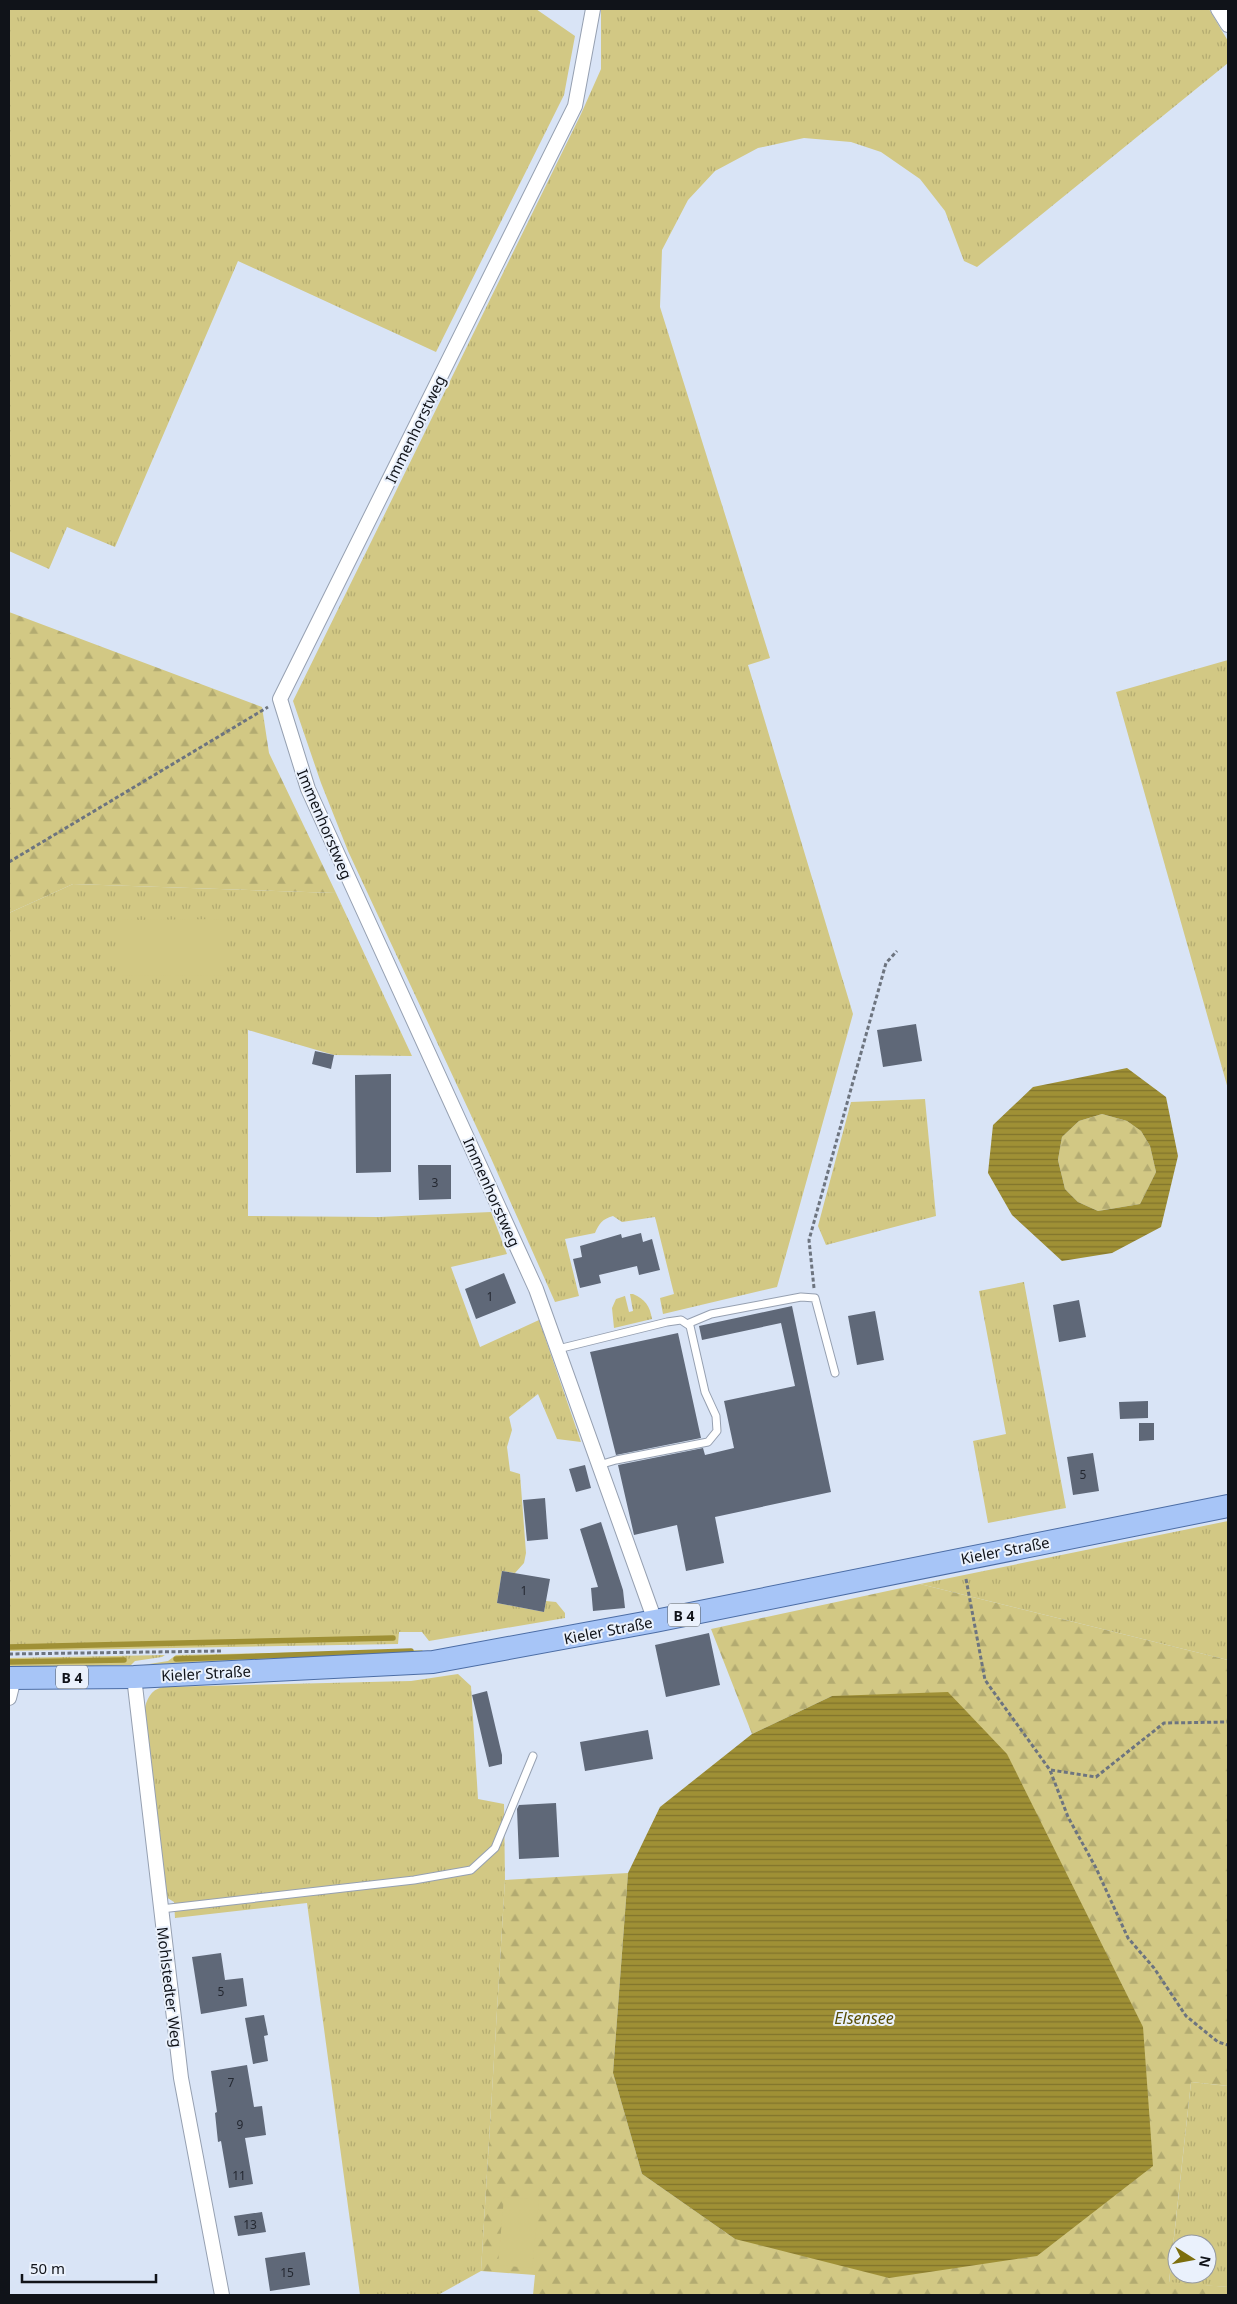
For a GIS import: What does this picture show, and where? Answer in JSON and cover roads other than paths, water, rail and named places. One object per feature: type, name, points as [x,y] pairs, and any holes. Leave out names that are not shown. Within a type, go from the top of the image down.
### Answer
[{"type":"main road","name":"Kieler Straße","points":[[10,1685],[134,1676],[433,1662],[655,1621],[1228,1506]]},
{"type":"street","name":"Immenhorstweg","points":[[593,9],[575,106],[280,700],[308,790],[536,1290],[655,1621]]},
{"type":"street","points":[[1218,9],[1228,25]]},
{"type":"street","name":"Mohlstedter Weg","points":[[134,1676],[181,2078],[222,2295]]},
{"type":"lane","points":[[687,1324],[711,1314],[801,1297],[815,1298],[835,1373]]},
{"type":"lane","points":[[558,1349],[667,1322],[681,1320],[690,1326],[705,1392],[716,1416],[716,1431],[708,1442],[616,1460],[600,1465]]},
{"type":"lane","points":[[160,1909],[414,1880],[471,1870],[496,1848],[533,1756]]},
{"type":"water","points":[[1127,1068],[1166,1097],[1178,1156],[1161,1227],[1112,1253],[1062,1261],[1012,1215],[988,1173],[993,1125],[1033,1087]],"holes":[[[1102,1114],[1127,1121],[1141,1131],[1150,1146],[1156,1172],[1140,1204],[1098,1211],[1078,1202],[1065,1189],[1058,1160],[1062,1137],[1079,1121]]]},
{"type":"water","name":"Elsensee","points":[[948,1692],[1007,1754],[1143,2027],[1153,2166],[1037,2256],[889,2278],[735,2239],[642,2174],[613,2073],[628,1873],[660,1807],[752,1734],[832,1696]]},
{"type":"waterway","points":[[9,1647],[393,1638]]},
{"type":"waterway","points":[[176,1659],[411,1651]]},
{"type":"waterway","points":[[9,1662],[124,1660]]}]
